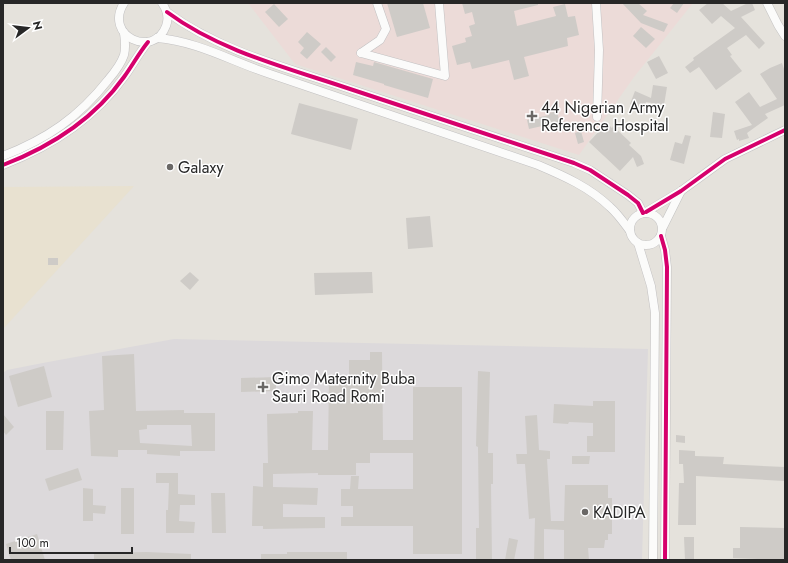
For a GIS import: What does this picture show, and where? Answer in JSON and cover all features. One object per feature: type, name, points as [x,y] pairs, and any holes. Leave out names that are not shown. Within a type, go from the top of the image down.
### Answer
[{"type":"street","points":[[3,156],[39,140],[78,114],[117,68],[124,55],[124,33],[119,22],[119,15],[124,3]]},
{"type":"street","points":[[158,38],[165,29],[168,18],[167,12],[162,3]]},
{"type":"street","points":[[377,3],[386,29],[380,40],[361,53],[445,76],[440,3]]},
{"type":"street","points":[[596,3],[598,50],[597,117]]},
{"type":"street","points":[[767,3],[785,36]]},
{"type":"street","points":[[167,12],[183,24],[201,34],[256,58],[574,163],[590,170],[628,195],[638,203],[645,213],[652,214],[657,217],[662,227]]},
{"type":"street","points":[[124,33],[135,41],[148,42],[158,38],[171,39],[199,47],[260,71],[538,165],[569,178],[591,191],[611,207],[630,231],[631,236],[638,243],[652,286],[655,313],[653,560]]},
{"type":"street","points":[[3,165],[43,147],[63,135],[83,120],[101,104],[124,77],[136,57],[148,42]]},
{"type":"street","points":[[630,231],[633,220],[637,215],[645,213],[681,191],[726,159],[785,130]]},
{"type":"street","points":[[664,560],[667,267],[665,250],[661,236],[662,227],[681,191]]},
{"type":"street","points":[[638,243],[649,245],[654,243],[661,236]]},
{"type":"shaded area","name":"44 Nigerian Army Reference Hospital","points":[[248,3],[693,3],[634,77],[579,155],[295,64]]},
{"type":"shaded area","points":[[134,186],[59,268],[3,329],[3,187]]},
{"type":"shaded area","points":[[174,339],[648,349],[642,560],[3,560],[3,373],[7,370]]},
{"type":"building","points":[[387,3],[423,3],[430,28],[397,37]]},
{"type":"building","points":[[462,3],[538,3],[538,5],[514,11],[517,26],[556,16],[553,7],[565,4],[568,17],[575,16],[579,35],[567,38],[568,46],[524,57],[529,76],[514,80],[509,60],[472,69],[470,62],[457,65],[452,46],[466,42],[465,38],[472,36],[469,26],[475,24],[472,12],[465,14]]},
{"type":"building","points":[[622,3],[638,3],[647,11],[643,15],[668,24],[664,32],[641,23]]},
{"type":"building","points":[[674,3],[684,3],[677,13],[670,8]]},
{"type":"building","points":[[708,3],[722,3],[731,11],[748,3],[752,3],[755,10],[741,17],[765,43],[759,49],[746,35],[727,48],[732,55],[730,56],[742,71],[716,90],[699,67],[690,73],[685,67],[694,60],[693,58],[735,28],[721,16],[712,24],[699,10]]},
{"type":"building","points":[[274,4],[288,19],[279,27],[265,12]]},
{"type":"building","points":[[641,27],[655,39],[646,48],[633,36]]},
{"type":"building","points":[[307,32],[321,44],[307,59],[300,53],[304,48],[298,42]]},
{"type":"building","points":[[326,47],[336,57],[331,62],[321,52]]},
{"type":"building","points":[[659,56],[668,73],[656,79],[647,62]]},
{"type":"building","points":[[356,62],[373,66],[374,62],[433,79],[428,98],[353,75]]},
{"type":"building","points":[[782,63],[785,72],[785,105],[765,114],[768,118],[747,133],[749,138],[739,141],[739,139],[737,140],[734,131],[752,125],[735,102],[749,92],[760,107],[777,99],[760,74]]},
{"type":"building","points":[[653,85],[667,87],[664,105],[646,102],[643,109],[630,104],[635,91],[651,98]]},
{"type":"building","points":[[299,103],[358,119],[351,150],[291,134]]},
{"type":"building","points":[[557,111],[561,128],[553,130],[551,124],[529,129],[527,120],[549,115],[549,113]]},
{"type":"building","points":[[713,112],[725,114],[722,138],[710,137]]},
{"type":"building","points":[[607,123],[612,128],[613,126],[631,143],[629,145],[641,156],[644,164],[637,167],[633,157],[620,171],[589,142]]},
{"type":"building","points":[[581,131],[584,142],[578,144],[575,133]]},
{"type":"building","points":[[685,135],[691,136],[684,164],[670,160],[675,142],[682,144]]},
{"type":"building","points":[[430,216],[433,247],[408,249],[406,218]]},
{"type":"building","points":[[48,258],[58,258],[58,265],[48,265]]},
{"type":"building","points":[[190,272],[199,280],[190,290],[180,281]]},
{"type":"building","points":[[372,272],[373,293],[315,295],[314,273]]},
{"type":"building","points":[[370,352],[382,352],[383,440],[413,440],[413,387],[462,387],[462,554],[413,554],[413,526],[341,526],[341,517],[353,517],[353,506],[341,506],[341,489],[350,489],[351,476],[359,476],[358,489],[413,489],[413,453],[370,453],[370,463],[356,463],[356,475],[318,475],[318,473],[273,474],[273,487],[318,488],[317,505],[283,504],[283,517],[325,517],[325,528],[263,529],[263,526],[252,526],[253,486],[263,487],[263,463],[268,463],[267,414],[313,411],[312,450],[328,450],[329,378],[349,379],[349,360],[370,360]]},
{"type":"building","points":[[134,354],[136,411],[184,410],[184,413],[215,413],[215,451],[180,451],[180,456],[147,454],[147,450],[118,450],[118,457],[91,456],[89,411],[104,410],[102,356]],"holes":[[[147,425],[191,425],[192,446],[140,443],[139,430],[147,429]]]},
{"type":"building","points":[[44,366],[52,397],[18,407],[9,376]]},
{"type":"building","points":[[478,371],[490,372],[488,453],[493,453],[493,484],[491,484],[492,560],[476,560],[476,528],[479,528],[478,447],[476,446]]},
{"type":"building","points":[[276,377],[276,391],[241,392],[241,378]]},
{"type":"building","points":[[593,401],[615,401],[615,452],[587,452],[587,436],[593,436],[593,423],[553,423],[554,404],[593,406]]},
{"type":"building","points":[[46,411],[64,411],[63,450],[46,450]]},
{"type":"building","points":[[3,414],[14,427],[6,435],[3,431]]},
{"type":"building","points":[[537,415],[539,450],[550,451],[550,459],[547,459],[551,521],[564,521],[565,485],[608,485],[608,498],[612,498],[612,534],[608,534],[608,540],[605,540],[604,548],[588,548],[589,560],[564,560],[564,530],[544,529],[544,560],[534,560],[535,518],[529,519],[525,464],[517,464],[516,454],[527,454],[525,416]]},
{"type":"building","points":[[676,435],[685,436],[685,443],[676,442]]},
{"type":"building","points":[[679,450],[695,451],[695,456],[724,457],[723,464],[785,467],[784,481],[696,476],[696,525],[678,525],[679,483],[684,483],[683,464],[679,464]]},
{"type":"building","points":[[572,456],[590,456],[589,464],[572,464]]},
{"type":"building","points":[[78,468],[82,480],[49,491],[45,479]]},
{"type":"building","points":[[156,473],[178,473],[178,494],[195,495],[195,505],[180,505],[179,521],[195,522],[194,533],[166,533],[166,510],[168,510],[169,483],[156,483]]},
{"type":"building","points":[[83,488],[93,489],[93,505],[106,506],[105,514],[93,513],[93,521],[83,521]]},
{"type":"building","points":[[121,488],[134,488],[134,534],[121,534]]},
{"type":"building","points":[[211,493],[225,493],[226,533],[212,533]]},
{"type":"building","points":[[740,527],[785,528],[785,560],[733,558],[733,548],[740,548]]},
{"type":"building","points":[[37,534],[45,560],[11,560],[6,544]]},
{"type":"building","points":[[684,537],[694,537],[694,560],[685,560]]},
{"type":"building","points":[[509,538],[518,540],[514,560],[505,560]]},
{"type":"building","points":[[147,552],[191,554],[191,560],[94,560],[94,553]]},
{"type":"building","points":[[287,552],[347,552],[347,560],[261,560],[261,554],[287,554]]},
{"type":"cycle path","points":[[167,12],[208,37],[252,56],[574,163],[590,170],[628,195],[638,203],[643,213]]},
{"type":"cycle path","points":[[3,165],[38,150],[85,119],[112,92],[148,42]]},
{"type":"cycle path","points":[[646,212],[681,191],[725,159],[785,130]]},
{"type":"cycle path","points":[[661,236],[665,250],[667,267],[665,560]]},
{"type":"place","name":"44 Nigerian Army Reference Hospital","points":[[532,116]]},
{"type":"place","name":"Galaxy","points":[[170,167]]},
{"type":"place","name":"Gimo Maternity Buba Sauri Road Romi","points":[[263,387]]},
{"type":"place","name":"KADIPA","points":[[585,512]]}]
